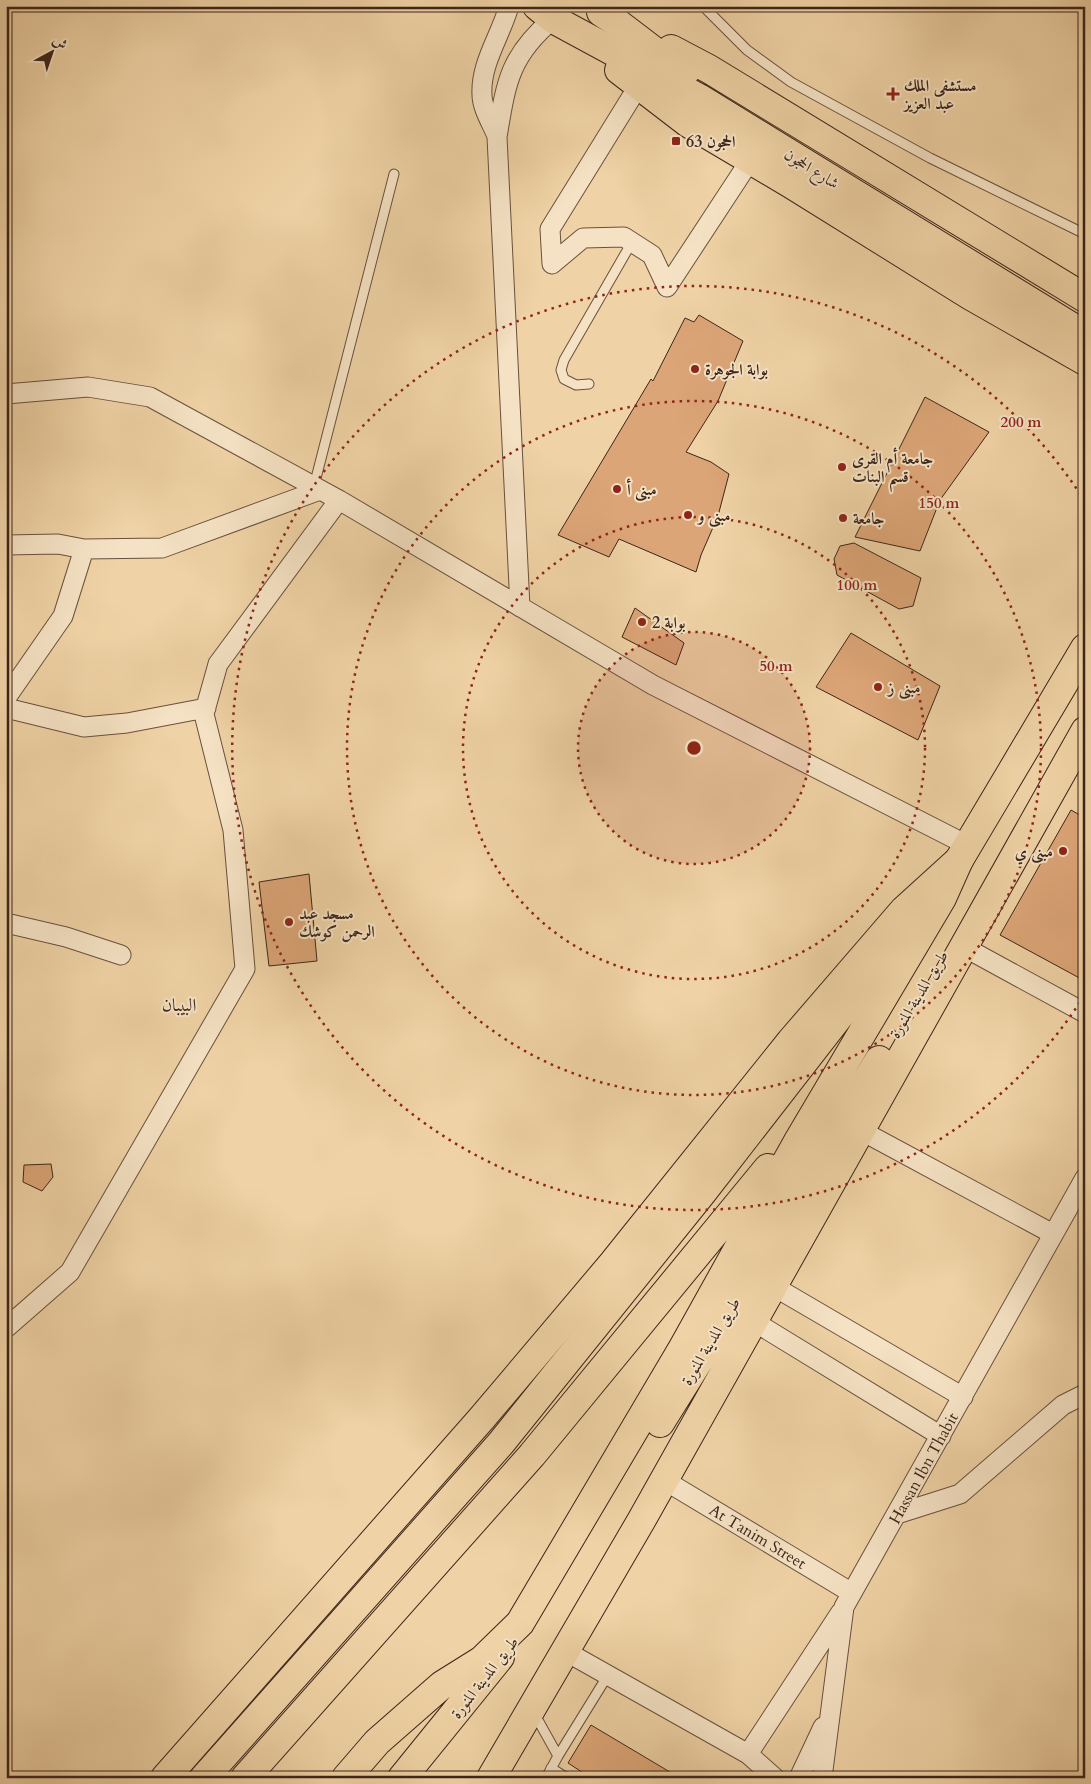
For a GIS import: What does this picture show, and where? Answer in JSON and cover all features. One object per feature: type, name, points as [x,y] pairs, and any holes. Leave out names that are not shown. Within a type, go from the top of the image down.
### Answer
[{"type":"main road","name":"شارع الحجون","points":[[604,12],[702,91],[1085,335]]},
{"type":"main road","points":[[604,12],[709,69],[1085,298]]},
{"type":"main road","name":"شارع الحجون","points":[[545,13],[702,91],[1085,316]]},
{"type":"main road","points":[[545,13],[688,123],[971,296],[1085,361]]},
{"type":"main road","points":[[346,1778],[377,1742],[442,1685],[482,1660],[520,1623],[681,1351],[797,1144],[942,898],[963,853],[1085,648]]},
{"type":"main road","name":"طريق المدينة المنورة","points":[[491,1778],[664,1480],[1085,731]]},
{"type":"main road","points":[[165,1778],[482,1418],[613,1263],[791,1041],[904,910],[963,853]]},
{"type":"main road","name":"طريق المدينة المنورة","points":[[402,1778],[458,1710],[574,1560],[718,1330],[767,1244],[960,923],[995,890]]},
{"type":"main road","points":[[204,1778],[501,1443],[702,1193],[916,917],[942,898]]},
{"type":"main road","points":[[245,1778],[532,1456],[722,1226],[805,1121],[885,1009],[938,930],[942,898]]},
{"type":"street","points":[[497,137],[482,96],[485,72],[494,42],[505,22],[509,6]]},
{"type":"street","points":[[520,607],[497,137],[510,71],[534,35],[545,13]]},
{"type":"street","points":[[639,85],[550,229],[552,264],[583,238],[624,238],[652,254],[667,287],[751,160]]},
{"type":"street","points":[[6,394],[88,387],[150,398],[317,488],[653,685],[963,853]]},
{"type":"street","points":[[6,545],[58,544],[84,548],[162,548],[317,488]]},
{"type":"street","points":[[6,1328],[70,1272],[245,969],[233,830],[204,714],[218,664],[338,500]]},
{"type":"street","points":[[6,698],[63,616],[84,548]]},
{"type":"street","points":[[6,708],[84,727],[127,723],[206,708]]},
{"type":"street","points":[[6,923],[66,936],[121,955]]},
{"type":"street","points":[[964,946],[1085,1013]]},
{"type":"street","points":[[860,1130],[1053,1234]]},
{"type":"street","name":"Hassan Ibn Thabit","points":[[822,1778],[848,1600],[1085,1178]]},
{"type":"street","points":[[773,1286],[963,1397]]},
{"type":"street","points":[[753,1322],[941,1436]]},
{"type":"street","points":[[897,1514],[960,1494],[1063,1405],[1085,1394]]},
{"type":"street","name":"At Tanim Street","points":[[664,1480],[848,1600]]},
{"type":"street","points":[[748,1754],[848,1600]]},
{"type":"street","points":[[565,1651],[748,1754],[775,1778]]},
{"type":"street","points":[[799,1778],[830,1714]]},
{"type":"lane","points":[[703,6],[747,50],[791,82],[930,158],[1085,234]]},
{"type":"lane","points":[[317,488],[394,174]]},
{"type":"lane","points":[[590,384],[576,385],[564,379],[561,370],[564,360],[632,242]]},
{"type":"lane","points":[[546,1778],[608,1675]]},
{"type":"lane","points":[[531,1708],[558,1756]]},
{"type":"lane","points":[[551,1768],[567,1778]]},
{"type":"building","points":[[699,315],[743,341],[718,401],[686,452],[711,462],[729,474],[718,516],[701,555],[696,572],[619,539],[609,557],[558,535],[651,379],[653,381],[685,318],[694,322]]},
{"type":"building","points":[[925,397],[989,432],[940,500],[920,551],[855,537]]},
{"type":"building","points":[[854,543],[921,578],[913,606],[899,609],[837,575],[834,559],[840,546]]},
{"type":"building","name":"بوابة 2","points":[[635,608],[684,643],[676,665],[622,637]]},
{"type":"building","name":"مبنى ز","points":[[851,633],[940,686],[918,740],[816,687]]},
{"type":"building","name":"مبنى ي","points":[[1071,810],[1085,818],[1085,981],[1000,935]]},
{"type":"building","name":"مسجد عبد الرحمن كوشك","points":[[309,874],[317,961],[269,966],[259,882]]},
{"type":"building","points":[[51,1164],[53,1177],[42,1191],[23,1182],[24,1165]]},
{"type":"building","points":[[591,1725],[680,1778],[591,1778],[568,1763]]},
{"type":"place","name":"مستشفى الملك عبد العزيز","points":[[893,94]]},
{"type":"place","name":"الحجون 63","points":[[676,141]]},
{"type":"place","name":"بوابة الجوهرة","points":[[695,369]]},
{"type":"place","name":"جامعة أم القرى قسم البنات","points":[[842,467]]},
{"type":"place","name":"مبنى أ","points":[[617,489]]},
{"type":"place","name":"مبنى و","points":[[688,515]]},
{"type":"place","name":"جامعة","points":[[843,518]]},
{"type":"place","name":"بوابة 2","points":[[642,622]]},
{"type":"place","name":"مبنى ز","points":[[878,687]]},
{"type":"place","name":"مبنى ي","points":[[1063,851]]},
{"type":"place","name":"مسجد عبد الرحمن كوشك","points":[[289,922]]},
{"type":"district","name":"البيبان","points":[[179,1005]]}]
